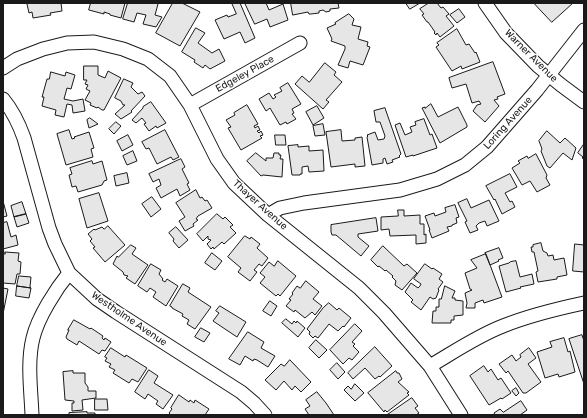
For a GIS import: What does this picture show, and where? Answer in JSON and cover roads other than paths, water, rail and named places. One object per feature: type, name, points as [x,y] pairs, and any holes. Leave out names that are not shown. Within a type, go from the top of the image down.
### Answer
[{"type":"street","name":"Warner Avenue","points":[[485,3],[506,33],[548,75],[584,102]]},
{"type":"street","name":"Loring Avenue","points":[[268,215],[280,208],[304,203],[400,190],[437,180],[465,165],[487,147],[584,30]]},
{"type":"street","name":"Thayer Avenue","points":[[3,68],[17,59],[42,49],[67,43],[94,42],[123,48],[148,59],[170,76],[190,105],[217,159],[234,183],[268,215],[359,288],[384,313],[430,366],[461,415]]},
{"type":"street","name":"Edgeley Place","points":[[190,105],[300,43]]},
{"type":"street","name":"Westholme Avenue","points":[[3,99],[20,126],[49,228],[68,273],[97,299],[240,392],[265,415]]},
{"type":"street","points":[[32,415],[30,361],[33,337],[45,309],[68,273]]},
{"type":"street","points":[[430,366],[465,344],[502,326],[541,312],[584,303]]}]
